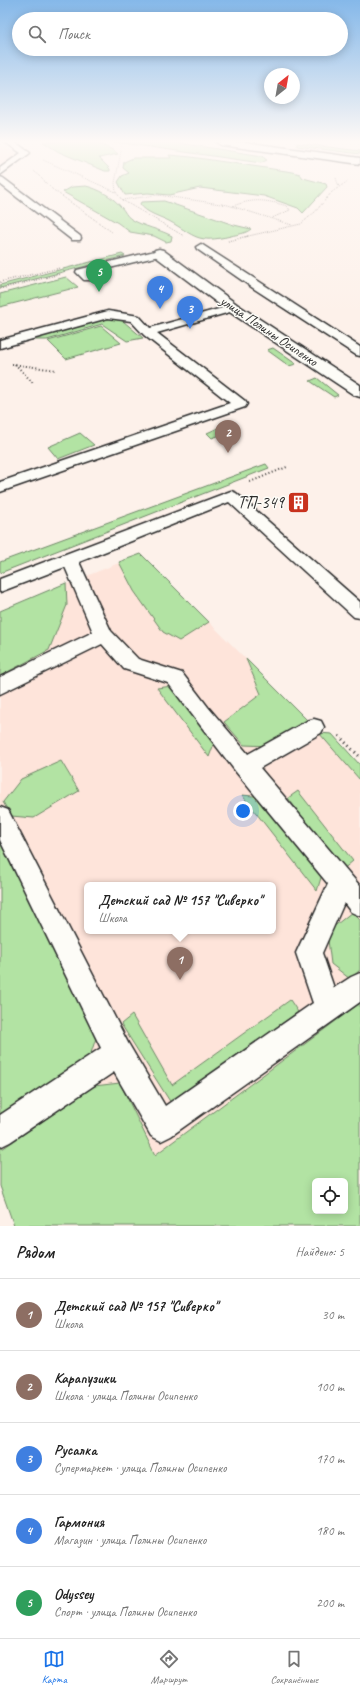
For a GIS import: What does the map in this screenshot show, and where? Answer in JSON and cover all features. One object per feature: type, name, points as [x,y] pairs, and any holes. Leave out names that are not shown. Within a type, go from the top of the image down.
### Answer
[{"type":"street","name":"улица Полины Осипенко","points":[[159,253],[233,308],[360,392]]},
{"type":"lane","points":[[25,199],[76,238]]},
{"type":"lane","points":[[201,247],[257,286],[360,352]]},
{"type":"lane","points":[[88,278],[81,272],[159,253]]},
{"type":"lane","points":[[148,332],[233,308]]},
{"type":"lane","points":[[0,344],[108,314],[135,318],[148,332],[240,404],[0,487]]},
{"type":"lane","points":[[0,586],[231,496],[360,612]]},
{"type":"lane","points":[[69,558],[104,635],[131,664],[175,678],[244,766],[360,904]]},
{"type":"lane","points":[[0,686],[104,635]]},
{"type":"lane","points":[[244,766],[314,727]]},
{"type":"lane","points":[[0,817],[118,1053],[161,1126],[360,986]]},
{"type":"lane","points":[[328,1008],[309,953],[341,882]]},
{"type":"lane","points":[[0,1132],[118,1053]]},
{"type":"path","points":[[66,199],[112,232]]},
{"type":"path","points":[[122,200],[129,199]]},
{"type":"path","points":[[181,199],[233,206],[293,225]]},
{"type":"path","points":[[233,206],[248,200],[256,199]]},
{"type":"path","points":[[259,199],[287,206],[290,210],[272,219]]},
{"type":"path","points":[[122,200],[201,247],[301,224],[307,220],[326,199]]},
{"type":"path","points":[[10,359],[34,384]]},
{"type":"path","points":[[8,363],[56,370]]},
{"type":"path","points":[[231,496],[228,491],[287,467]]},
{"type":"shaded area","points":[[141,554],[314,727],[360,780],[360,1198],[348,1208],[348,1178],[312,1178],[312,1214],[342,1214],[328,1226],[14,1226],[0,1186],[0,611]]},
{"type":"green space","points":[[76,199],[113,199],[131,219],[172,236],[171,241],[166,242],[154,236],[130,232],[118,223]]},
{"type":"green space","points":[[273,199],[316,199],[303,213],[298,208]]},
{"type":"green space","points":[[164,201],[234,225],[251,229],[241,234],[203,239],[149,212],[140,204],[141,202]]},
{"type":"green space","points":[[122,254],[125,256],[0,288],[0,285]]},
{"type":"green space","points":[[66,277],[78,287],[0,307],[0,294]]},
{"type":"green space","points":[[110,318],[123,321],[143,338],[127,341],[102,324],[47,340],[30,340]]},
{"type":"green space","points":[[101,326],[121,343],[66,359],[48,341]]},
{"type":"green space","points":[[273,348],[296,364],[289,366],[267,350]]},
{"type":"green space","points":[[317,378],[338,395],[334,397],[310,381]]},
{"type":"green space","points":[[229,423],[238,429],[212,438],[207,433]]},
{"type":"green space","points":[[80,433],[94,445],[58,459],[48,447]]},
{"type":"green space","points":[[266,464],[269,468],[0,573],[0,562]]},
{"type":"green space","points":[[141,554],[209,622],[179,641],[163,632],[134,591],[119,562]]},
{"type":"green space","points":[[66,583],[67,605],[49,650],[0,676],[0,611]]},
{"type":"green space","points":[[246,659],[307,720],[270,746],[244,745],[224,722],[261,694]]},
{"type":"green space","points":[[172,686],[215,741],[209,757],[157,688]]},
{"type":"green space","points":[[319,733],[332,734],[360,765],[360,780]]},
{"type":"green space","points":[[61,761],[79,791],[34,818],[11,816],[3,802],[21,779]]},
{"type":"green space","points":[[298,791],[353,861],[342,870],[288,798]]},
{"type":"green space","points":[[242,795],[265,797],[323,871],[317,891]]},
{"type":"green space","points":[[0,842],[97,1035],[88,1062],[0,1121]]},
{"type":"green space","points":[[352,912],[360,920],[360,970],[350,979],[331,964],[327,932]]},
{"type":"green space","points":[[290,1000],[298,1012],[171,1103],[121,1024],[132,1015],[172,1085]]},
{"type":"green space","points":[[360,1003],[360,1226],[14,1226],[0,1186],[0,1142],[2,1149],[94,1086],[120,1083],[155,1155]]},
{"type":"place","name":"Odyssey","points":[[99,292]]},
{"type":"place","name":"Гармония","points":[[160,309]]},
{"type":"place","name":"Русалка","points":[[190,329]]},
{"type":"place","name":"Карапузики","points":[[228,453]]},
{"type":"place","name":"ТП-349","points":[[299,502]]},
{"type":"place","name":"Детский сад № 157 \"Сиверко\"","points":[[180,980]]}]
